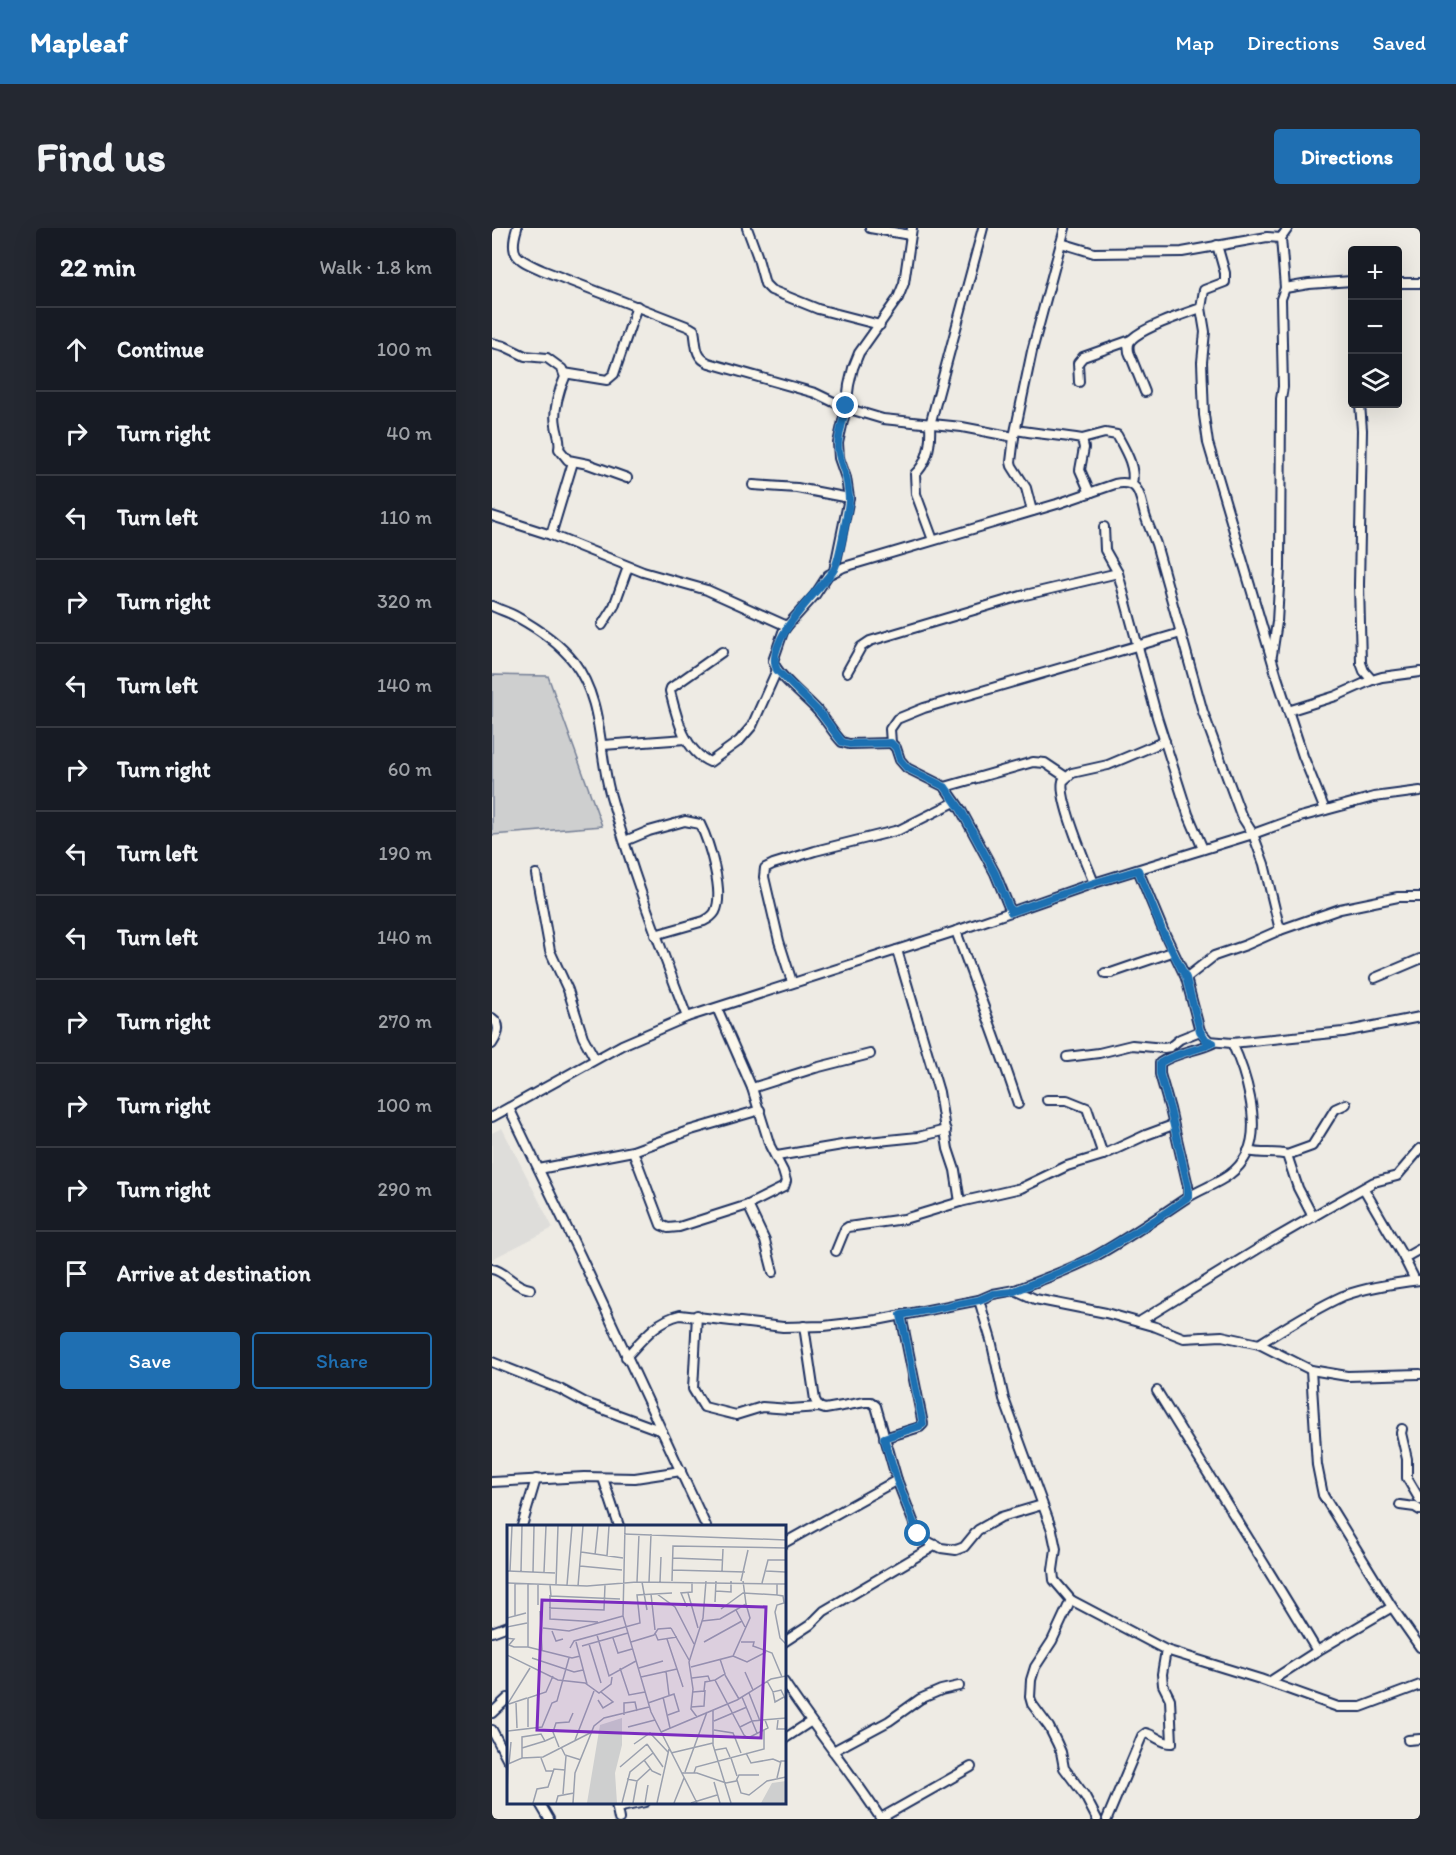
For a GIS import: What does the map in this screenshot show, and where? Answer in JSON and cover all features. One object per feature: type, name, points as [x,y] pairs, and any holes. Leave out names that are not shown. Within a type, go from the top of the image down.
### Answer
[{"type":"street","points":[[517,228],[513,240],[513,251],[518,259],[689,327],[694,330],[696,349],[702,360],[815,393],[846,408],[883,419],[1082,439],[1105,433],[1117,435],[1132,469],[1134,476],[1132,484]]},
{"type":"street","points":[[747,228],[765,284],[771,290],[818,309],[880,325]]},
{"type":"street","points":[[834,571],[849,498],[838,449],[853,368],[860,353],[898,298],[904,283],[911,231],[870,228]]},
{"type":"street","points":[[933,540],[914,484],[915,474],[924,464],[931,435],[930,425],[983,228]]},
{"type":"street","points":[[1032,511],[1026,488],[1012,466],[1015,433],[1032,351],[1065,228]]},
{"type":"street","points":[[1272,658],[1280,568],[1281,399],[1283,387],[1281,299],[1285,288],[1281,238],[1288,228]]},
{"type":"street","points":[[1061,243],[1095,253],[1182,252],[1266,237],[1281,238]]},
{"type":"street","points":[[1217,245],[1225,273],[1225,282],[1204,290],[1201,308],[1205,332],[1202,362],[1205,432],[1288,711],[1325,810]]},
{"type":"street","points":[[1285,288],[1348,281]]},
{"type":"street","points":[[1402,283],[1420,283]]},
{"type":"street","points":[[492,343],[525,356],[547,358],[564,373],[607,380],[614,374],[637,306]]},
{"type":"street","points":[[1079,382],[1078,363],[1083,357],[1131,340],[1148,329],[1201,308]]},
{"type":"street","points":[[1131,340],[1128,345],[1129,352],[1145,392]]},
{"type":"street","points":[[564,373],[555,423],[561,441],[560,449],[568,460],[588,464],[627,478]]},
{"type":"street","points":[[1360,408],[1362,439],[1359,619],[1361,663],[1364,671],[1372,680]]},
{"type":"street","points":[[1082,439],[1084,448],[1080,470],[1090,493]]},
{"type":"street","points":[[550,536],[573,462]]},
{"type":"street","points":[[891,743],[849,744],[842,742],[821,714],[777,670],[773,661],[783,632],[815,595],[828,575],[834,571],[1123,482],[1132,484],[1140,493],[1203,712],[1241,815],[1253,834],[1272,891],[1280,930]]},
{"type":"street","points":[[753,485],[797,488],[849,498]]},
{"type":"street","points":[[492,516],[628,567],[707,590],[788,626]]},
{"type":"street","points":[[1104,527],[1105,550],[1118,573],[1165,741],[1188,814],[1203,849]]},
{"type":"street","points":[[603,626],[614,606],[628,567]]},
{"type":"street","points":[[847,672],[861,647],[870,641],[1021,596],[1118,573]]},
{"type":"street","points":[[492,606],[516,616],[541,633],[573,662],[587,683],[594,702],[610,791],[635,879],[687,1017]]},
{"type":"street","points":[[1011,912],[995,873],[955,802],[945,787],[907,768],[891,743],[890,729],[901,716],[1181,633]]},
{"type":"street","points":[[722,652],[671,688],[672,700],[686,739],[704,759],[710,762],[739,741],[752,726],[777,670]]},
{"type":"street","points":[[1288,711],[1336,696],[1382,677],[1420,672]]},
{"type":"street","points":[[603,745],[686,739]]},
{"type":"street","points":[[1094,883],[1067,813],[1062,785],[1066,777],[1072,773],[1108,765],[1165,741]]},
{"type":"street","points":[[945,787],[1033,762],[1045,763],[1066,777]]},
{"type":"street","points":[[492,1117],[595,1059],[651,1031],[687,1017],[956,931],[1094,883],[1325,810],[1374,797],[1420,791]]},
{"type":"street","points":[[792,982],[778,941],[764,877],[765,868],[815,851],[899,830],[955,802]]},
{"type":"street","points":[[625,841],[685,821],[700,824],[706,836],[718,888],[715,912],[711,918],[704,921],[655,935]]},
{"type":"street","points":[[1138,870],[1172,952],[1186,978],[1200,1031],[1206,1040],[1213,1043]]},
{"type":"street","points":[[536,874],[550,951],[568,990],[583,1037],[595,1059]]},
{"type":"street","points":[[1186,978],[1214,956],[1340,909],[1398,897],[1420,897]]},
{"type":"street","points":[[956,931],[987,1017],[1001,1048],[1018,1104]]},
{"type":"street","points":[[897,950],[911,1003],[930,1058],[960,1202]]},
{"type":"street","points":[[1105,973],[1172,952]]},
{"type":"street","points":[[1375,978],[1420,958]]},
{"type":"street","points":[[633,1151],[661,1225],[668,1228],[679,1227],[748,1205],[783,1187],[786,1181],[777,1156],[770,1146],[752,1088],[717,1008]]},
{"type":"street","points":[[1188,1197],[1188,1186],[1160,1074],[1160,1063],[1168,1057],[1213,1043],[1343,1032],[1420,1017]]},
{"type":"street","points":[[492,1018],[499,1025],[499,1030],[492,1044]]},
{"type":"street","points":[[1066,1057],[1078,1057],[1132,1045],[1170,1047],[1180,1039],[1200,1031]]},
{"type":"street","points":[[626,1357],[660,1322],[680,1315],[783,1327],[861,1322],[979,1300],[993,1294],[1015,1290],[1092,1258],[1188,1197],[1231,1175],[1240,1166],[1248,1151],[1252,1121],[1251,1107],[1239,1058],[1232,1043]]},
{"type":"street","points":[[752,1088],[870,1054]]},
{"type":"street","points":[[1047,1100],[1067,1100],[1087,1108],[1103,1155]]},
{"type":"street","points":[[1248,1151],[1262,1155],[1283,1153],[1287,1155],[1312,1146],[1335,1109],[1346,1104]]},
{"type":"street","points":[[509,1108],[705,1525]]},
{"type":"street","points":[[539,1169],[633,1151],[691,1130],[760,1110]]},
{"type":"street","points":[[836,1251],[848,1227],[904,1219],[960,1202],[1021,1188],[1067,1166],[1103,1155],[1173,1125]]},
{"type":"street","points":[[777,1156],[848,1144],[918,1137],[946,1130]]},
{"type":"street","points":[[1139,1322],[1374,1182],[1397,1176],[1420,1149]]},
{"type":"street","points":[[1287,1155],[1298,1188],[1313,1217]]},
{"type":"street","points":[[1259,1344],[1310,1313],[1346,1295],[1417,1280],[1364,1189]]},
{"type":"street","points":[[748,1205],[765,1241],[772,1272]]},
{"type":"street","points":[[1404,1257],[1420,1249]]},
{"type":"street","points":[[492,1269],[498,1270],[518,1287],[530,1289]]},
{"type":"street","points":[[1015,1290],[1035,1299],[1079,1306],[1139,1322],[1184,1338],[1222,1336],[1259,1344],[1311,1370],[1347,1376],[1420,1374]]},
{"type":"street","points":[[979,1300],[991,1340],[1004,1399],[1054,1540],[1056,1549],[1054,1580],[1071,1600],[1166,1650],[1269,1682],[1328,1704],[1352,1707],[1378,1702],[1420,1685]]},
{"type":"street","points":[[884,1438],[923,1424],[901,1315]]},
{"type":"street","points":[[697,1316],[693,1389],[704,1407],[736,1415],[762,1407],[825,1408],[871,1402],[876,1406],[897,1480],[921,1538],[956,1550],[964,1547],[978,1530],[1001,1517],[1042,1505]]},
{"type":"street","points":[[804,1326],[815,1400],[819,1407]]},
{"type":"street","points":[[492,1362],[560,1389],[586,1403],[662,1431]]},
{"type":"street","points":[[1311,1370],[1317,1465],[1323,1495],[1392,1607],[1420,1647]]},
{"type":"street","points":[[1157,1391],[1221,1496],[1266,1564],[1317,1651]]},
{"type":"street","points":[[1402,1429],[1407,1459],[1407,1479],[1420,1500]]},
{"type":"street","points":[[492,1482],[584,1477],[635,1478],[681,1471]]},
{"type":"street","points":[[603,1478],[618,1525]]},
{"type":"street","points":[[523,1525],[536,1479]]},
{"type":"street","points":[[786,1542],[897,1480]]},
{"type":"street","points":[[1400,1505],[1420,1510]]},
{"type":"street","points":[[786,1641],[842,1599],[936,1545]]},
{"type":"street","points":[[1071,1600],[1052,1641],[1035,1667],[1031,1680],[1030,1697],[1032,1704],[1049,1727],[1057,1743],[1064,1768],[1085,1796],[1097,1819]]},
{"type":"street","points":[[1269,1682],[1392,1607]]},
{"type":"street","points":[[492,1632],[507,1626]]},
{"type":"street","points":[[1107,1819],[1142,1736],[1146,1733],[1152,1734],[1168,1744],[1172,1743],[1170,1699],[1163,1685],[1162,1674],[1166,1650]]},
{"type":"street","points":[[786,1685],[881,1819],[971,1767]]},
{"type":"street","points":[[833,1751],[889,1720],[920,1699],[941,1690],[959,1686]]},
{"type":"street","points":[[492,1713],[507,1699]]},
{"type":"street","points":[[786,1738],[810,1722]]},
{"type":"street","points":[[492,1730],[507,1758]]},
{"type":"street","points":[[1408,1740],[1420,1739]]},
{"type":"street","points":[[540,1804],[549,1819]]},
{"type":"street","points":[[616,1805],[619,1819]]},
{"type":"shaded area","points":[[492,675],[548,676],[602,826],[492,835]]},
{"type":"shaded area","points":[[502,1128],[553,1228],[492,1259],[492,1133]]},
{"type":"route","points":[[846,406],[838,449],[849,498],[838,557],[834,571],[828,575],[815,595],[783,632],[773,661],[774,665],[782,676],[821,714],[842,742],[849,744],[891,743],[907,768],[945,787],[961,810],[995,873],[1011,912],[1138,870],[1174,957],[1186,978],[1200,1031],[1206,1040],[1213,1043],[1168,1057],[1160,1063],[1160,1074],[1188,1186],[1188,1197],[1092,1258],[1061,1272],[1012,1292],[1002,1292],[979,1300],[901,1315],[912,1377],[924,1420],[920,1426],[884,1438],[918,1534]]}]
